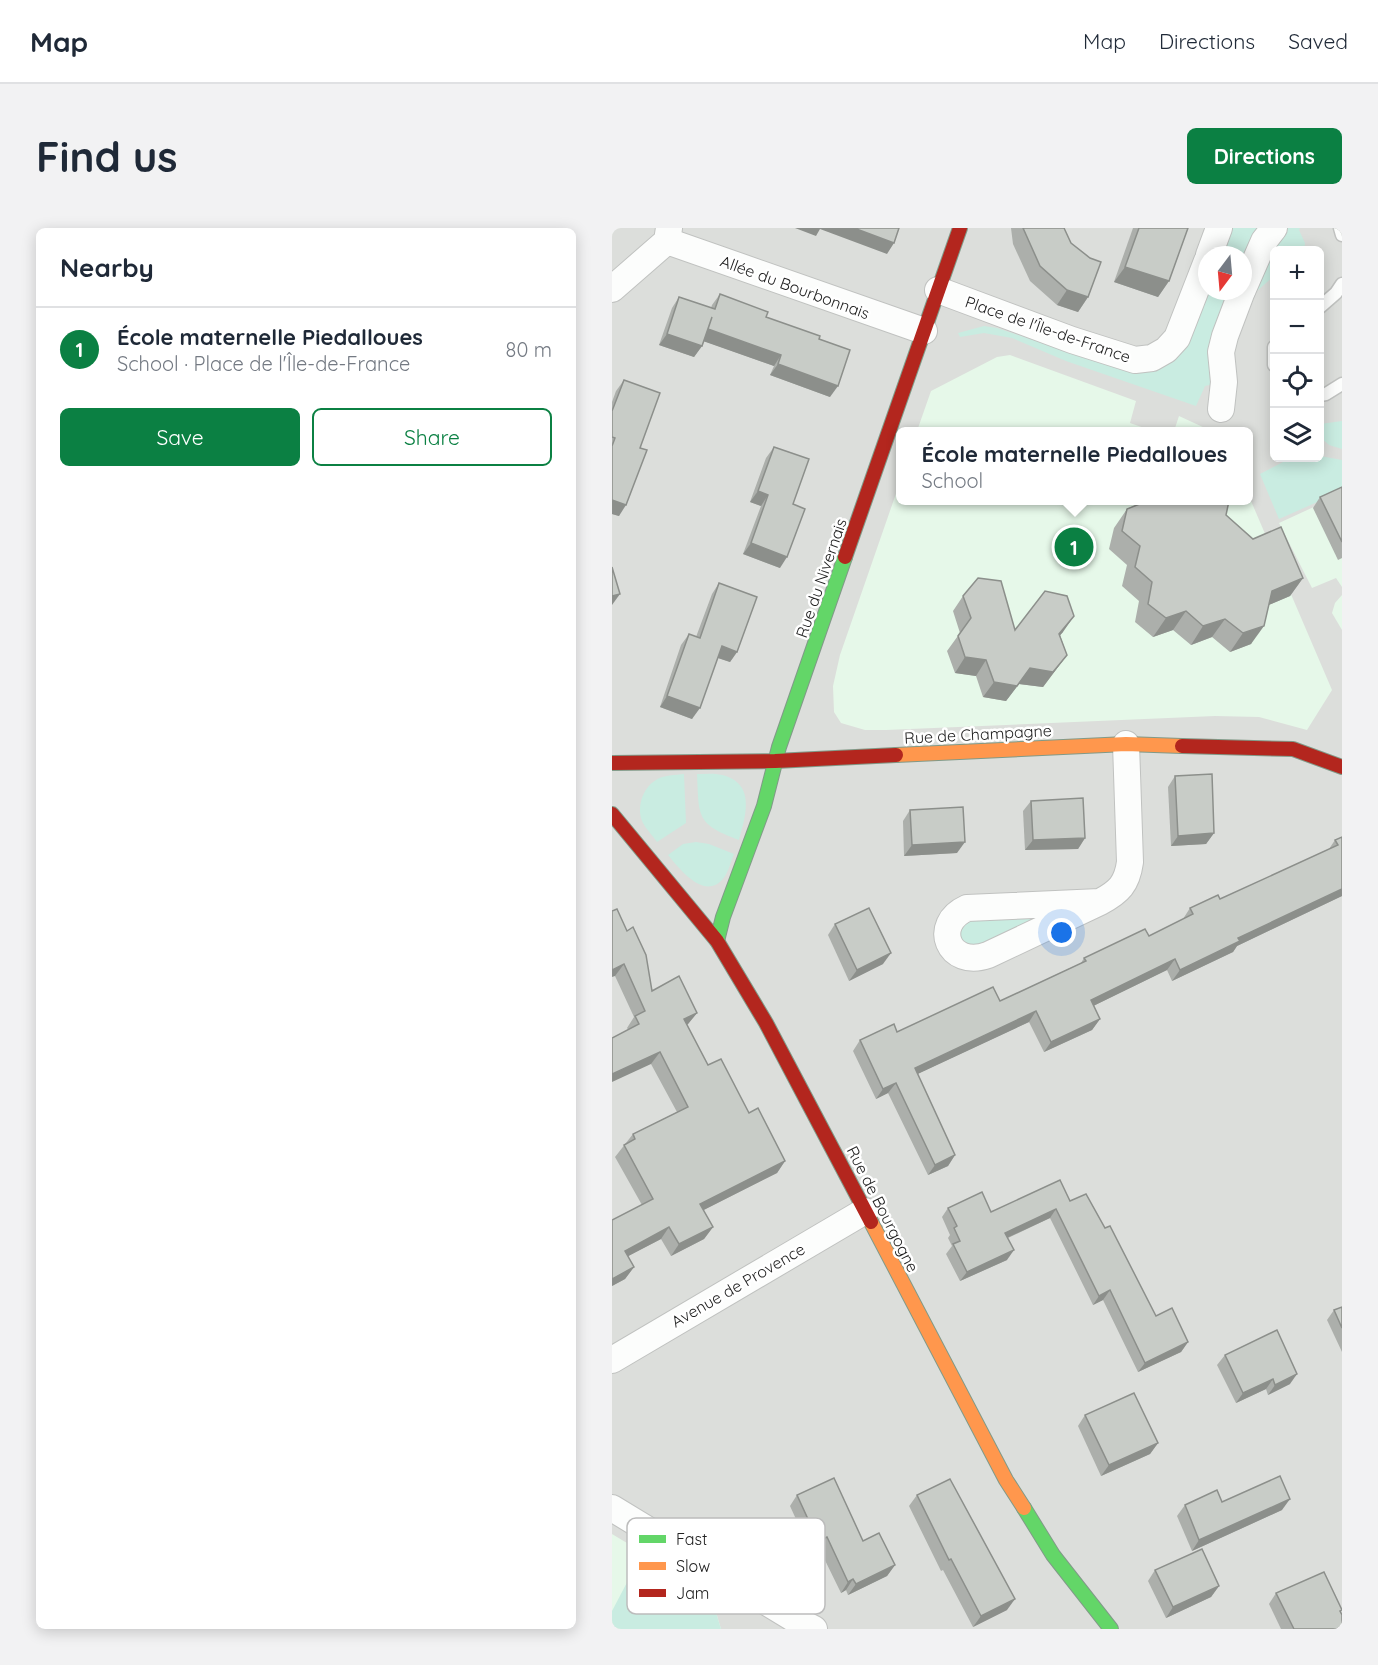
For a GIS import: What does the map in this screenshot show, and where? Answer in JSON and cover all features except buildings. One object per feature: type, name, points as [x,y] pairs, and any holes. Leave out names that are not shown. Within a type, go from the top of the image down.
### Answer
[{"type":"street","name":"Rue du Nivernais","points":[[717,941],[723,917],[764,806],[775,761],[960,228]]},
{"type":"street","points":[[1212,246],[1219,228]]},
{"type":"street","points":[[1252,269],[1264,241],[1274,228]]},
{"type":"street","name":"Allée du Bourbonnais","points":[[612,289],[668,235],[924,331]]},
{"type":"street","name":"Place de l'Île-de-France","points":[[938,290],[1072,340],[1135,360],[1152,357],[1166,350],[1178,338],[1198,285]]},
{"type":"street","points":[[1221,409],[1224,382],[1221,352],[1239,300]]},
{"type":"street","points":[[1100,902],[967,908],[959,912],[948,925],[947,934],[949,942],[960,956],[969,959],[978,958],[1100,902],[1114,894],[1123,884],[1130,862],[1126,744]]},
{"type":"street","name":"Rue de Champagne","points":[[612,763],[775,761],[1126,744],[1293,749],[1342,767]]},
{"type":"street","name":"Rue de Bourgogne","points":[[612,814],[717,941],[766,1023],[1006,1480],[1053,1555],[1111,1629]]},
{"type":"street","name":"Avenue de Provence","points":[[612,1360],[866,1211]]},
{"type":"street","points":[[612,1508],[628,1518]]},
{"type":"street","points":[[786,1614],[814,1629]]},
{"type":"lane","points":[[1340,228],[1342,235]]},
{"type":"lane","points":[[1324,304],[1336,294],[1342,284]]},
{"type":"lane","points":[[1324,394],[1342,384]]},
{"type":"shaded area","points":[[612,228],[1342,228],[1342,1629],[612,1629]]},
{"type":"shaded area","points":[[1233,228],[1267,228],[1252,259],[1252,246],[1224,246]]},
{"type":"shaded area","points":[[1280,228],[1300,228],[1305,246],[1272,246]]},
{"type":"shaded area","points":[[1270,251],[1270,280],[1252,295]]},
{"type":"shaded area","points":[[1204,300],[1235,300],[1218,383],[1205,386],[1196,406],[1066,361],[1012,338],[984,333],[960,337],[958,333],[984,326],[997,328],[1105,364],[1161,367],[1187,346]]},
{"type":"shaded area","points":[[1010,355],[1136,401],[1130,423],[1142,427],[918,427],[931,391],[997,357]]},
{"type":"shaded area","points":[[1179,416],[1203,427],[1175,427]]},
{"type":"shaded area","points":[[1342,421],[1342,449],[1329,445],[1324,441],[1324,423]]},
{"type":"shaded area","points":[[1324,457],[1342,460],[1342,491],[1279,519],[1260,474],[1283,462],[1324,462]]},
{"type":"shaded area","points":[[896,494],[896,505],[1253,505],[1332,690],[1307,730],[1259,717],[1215,716],[865,730],[841,723],[834,712],[833,686],[840,655]]},
{"type":"shaded area","points":[[1342,494],[1342,587],[1336,578],[1312,588],[1279,523]]},
{"type":"shaded area","points":[[1342,595],[1342,630],[1332,613],[1335,603]]},
{"type":"shaded area","points":[[684,774],[686,823],[657,842],[641,817],[640,805],[644,793],[659,778]]},
{"type":"shaded area","points":[[697,774],[722,775],[733,779],[740,785],[744,793],[746,811],[739,840],[715,829],[703,817],[698,800]]},
{"type":"shaded area","points":[[696,842],[709,844],[734,854],[728,871],[715,885],[707,886],[692,880],[668,855],[683,844]]},
{"type":"shaded area","points":[[1029,915],[1031,919],[1029,923],[981,947],[963,944],[959,937],[962,920]]},
{"type":"shaded area","points":[[612,1534],[627,1543],[627,1614],[716,1614],[721,1629],[612,1629]]},
{"type":"shaded area","points":[[627,1582],[627,1614],[716,1614],[721,1629],[612,1629],[612,1611]]},
{"type":"traffic: fast","points":[[717,941],[723,917],[764,806],[779,747],[845,557]]},
{"type":"traffic: fast","points":[[1024,1508],[1053,1555],[1111,1629]]},
{"type":"traffic: slow","points":[[896,755],[1126,744],[1182,746]]},
{"type":"traffic: slow","points":[[871,1222],[1006,1480],[1024,1508]]},
{"type":"traffic: jam","points":[[845,557],[960,228]]},
{"type":"traffic: jam","points":[[1182,746],[1293,749],[1342,767]]},
{"type":"traffic: jam","points":[[612,763],[775,761],[896,755]]},
{"type":"traffic: jam","points":[[612,814],[717,941],[766,1023],[871,1222]]},
{"type":"place","name":"École maternelle Piedalloues","points":[[1074,547]]}]
